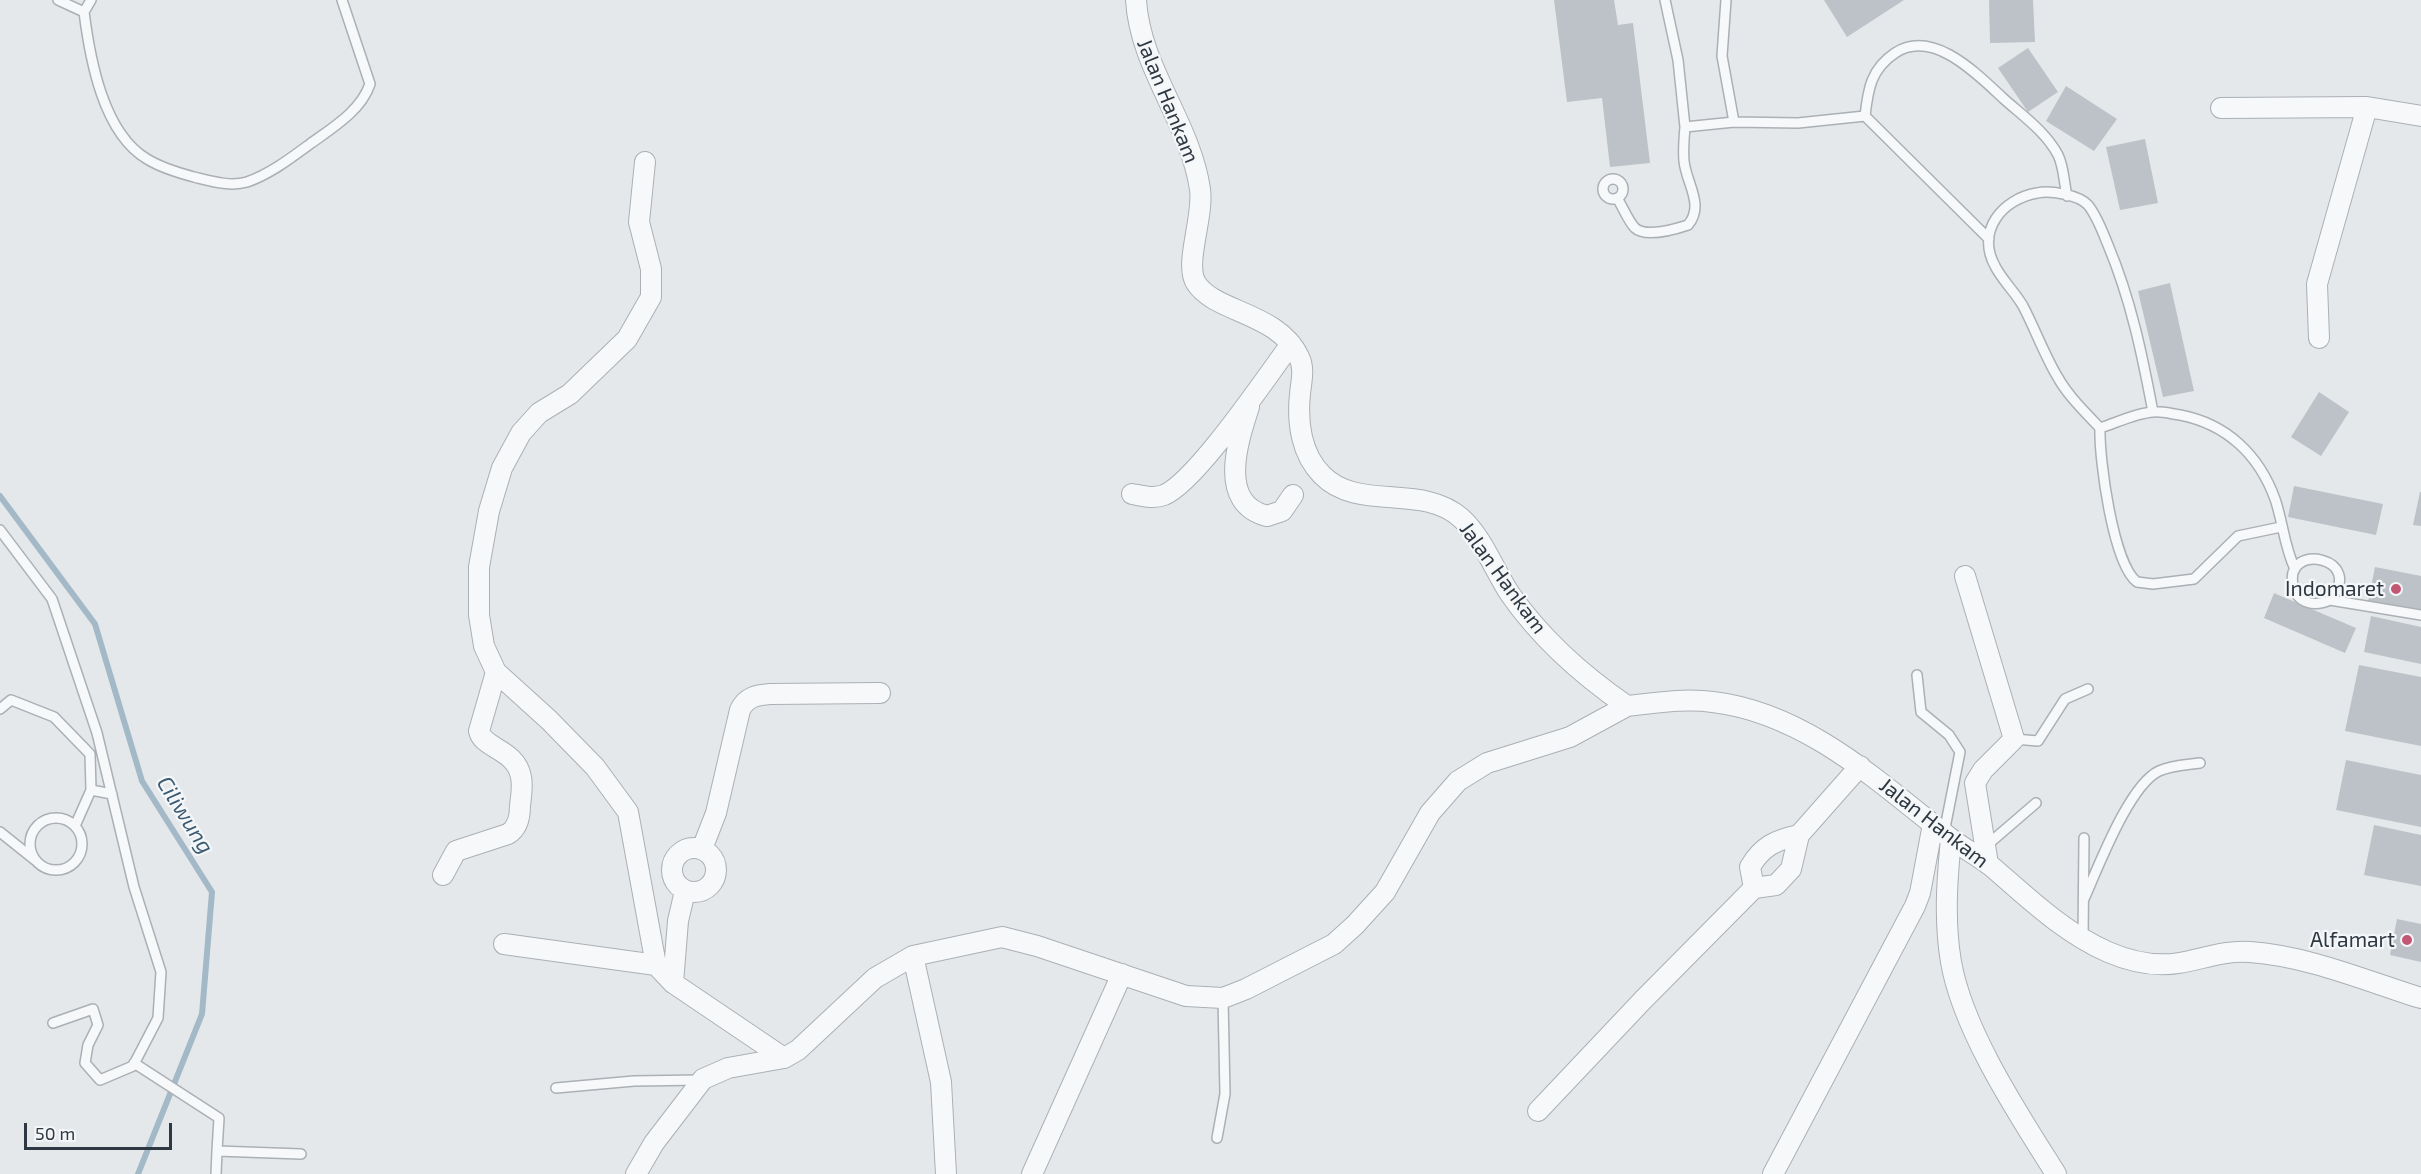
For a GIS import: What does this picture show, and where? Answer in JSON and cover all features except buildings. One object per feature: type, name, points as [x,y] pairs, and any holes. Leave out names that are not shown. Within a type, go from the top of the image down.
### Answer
[{"type":"street","name":"Jalan Hankam","points":[[1136,0],[1144,41],[1181,123],[1200,187],[1202,212],[1192,266],[1195,282],[1204,293],[1253,316],[1291,344],[1303,370],[1299,428],[1309,456],[1322,475],[1348,491],[1413,499],[1447,509],[1461,518],[1472,530],[1510,593],[1540,632],[1580,671],[1627,706],[1712,701],[1739,707],[1796,729],[1860,766],[1943,832],[1987,855],[2039,907],[2083,938],[2118,956],[2151,963],[2177,963],[2235,952],[2274,956],[2421,998]]},
{"type":"street","points":[[2319,338],[2317,284],[2367,107]]},
{"type":"street","points":[[2221,108],[2367,107],[2421,116]]},
{"type":"street","points":[[645,162],[639,222],[651,269],[651,297],[640,321],[627,339],[570,394],[539,414],[521,433],[502,468],[489,511],[479,567],[479,615],[484,646],[496,672],[549,720],[595,767],[628,812],[656,965],[673,982],[784,1059]]},
{"type":"street","points":[[1132,494],[1151,498],[1165,495],[1189,477],[1291,344]]},
{"type":"street","points":[[1255,391],[1236,451],[1237,491],[1247,506],[1267,516],[1282,511],[1293,495]]},
{"type":"street","points":[[1965,576],[2014,740],[1983,770],[1975,783],[1987,855]]},
{"type":"street","points":[[443,875],[456,851],[508,834],[514,829],[518,819],[521,782],[517,765],[504,751],[482,738],[479,731],[496,672]]},
{"type":"street","points":[[702,849],[716,813],[740,710],[745,702],[756,695],[770,694],[880,693]]},
{"type":"street","points":[[636,1174],[654,1143],[703,1079],[735,1066],[784,1059],[798,1050],[875,978],[913,957],[1002,937],[1037,946],[1186,996],[1223,998],[1298,964],[1334,944],[1355,925],[1391,883],[1441,797],[1472,772],[1499,758],[1570,737],[1627,706]]},
{"type":"street","points":[[1538,1111],[1643,999],[1754,888],[1776,885],[1791,868],[1799,835],[1860,766]]},
{"type":"street","points":[[1773,1174],[1915,906],[1943,832]]},
{"type":"street","points":[[1943,832],[1951,964],[1961,997],[1972,1026],[2006,1091],[2056,1174]]},
{"type":"street","points":[[1754,888],[1749,877],[1754,859],[1772,841],[1799,835]]},
{"type":"street","points":[[686,849],[702,849],[714,860],[716,875],[713,882],[701,892],[686,891],[674,881],[672,866],[680,852],[686,849]]},
{"type":"street","points":[[673,982],[678,921],[686,891]]},
{"type":"street","points":[[504,944],[656,965]]},
{"type":"street","points":[[913,957],[941,1082],[945,1174]]},
{"type":"street","points":[[1032,1174],[1122,974]]},
{"type":"lane","points":[[58,0],[84,12]]},
{"type":"lane","points":[[91,0],[84,12],[91,61],[109,111],[133,149],[147,160],[187,175],[232,184],[247,182],[293,156],[359,106],[367,93],[370,84],[342,0]]},
{"type":"lane","points":[[1617,198],[1635,228],[1640,232],[1647,233],[1688,225],[1695,216],[1696,203],[1684,163],[1685,127],[1678,60],[1665,0]]},
{"type":"lane","points":[[1726,0],[1722,56],[1734,122]]},
{"type":"lane","points":[[1865,116],[1870,81],[1882,63],[1910,45],[1932,47],[1977,74],[2043,135],[2061,163],[2067,196]]},
{"type":"lane","points":[[1685,127],[1734,122],[1798,123],[1865,116]]},
{"type":"lane","points":[[1865,116],[1989,239]]},
{"type":"lane","points":[[2153,412],[2135,320],[2122,278],[2101,228],[2087,203],[2045,191],[2022,198],[1994,218],[1989,239],[1993,263],[2022,304],[2057,377],[2100,428],[2102,472],[2116,534],[2125,566],[2137,582],[2153,584],[2194,579],[2238,536],[2281,527]]},
{"type":"lane","points":[[2100,428],[2153,412],[2208,423],[2245,448],[2268,481],[2295,569]]},
{"type":"lane","points":[[0,530],[52,599],[97,733],[134,887],[160,972],[158,1018],[134,1063],[99,1080],[85,1063],[88,1045],[98,1025],[93,1009],[53,1023]]},
{"type":"lane","points":[[2330,600],[2337,592],[2339,582],[2338,572],[2332,564],[2323,559],[2312,558],[2295,569],[2292,578],[2297,595],[2312,604],[2330,600],[2421,615]]},
{"type":"lane","points":[[1917,675],[1921,712],[1948,735],[1960,752],[1943,832]]},
{"type":"lane","points":[[2014,740],[2038,741],[2065,699],[2088,689]]},
{"type":"lane","points":[[0,710],[11,700],[54,717],[90,754],[91,790],[75,826]]},
{"type":"lane","points":[[2084,899],[2128,806],[2146,779],[2175,766],[2200,763]]},
{"type":"lane","points":[[91,790],[112,794]]},
{"type":"lane","points":[[1987,855],[2036,803]]},
{"type":"lane","points":[[0,832],[38,862],[54,870],[71,866],[81,851],[82,842],[75,826],[59,818],[41,822],[31,837],[32,855],[38,862]]},
{"type":"lane","points":[[2083,938],[2084,838]]},
{"type":"lane","points":[[1217,1138],[1225,1094],[1223,998]]},
{"type":"lane","points":[[134,1063],[219,1118],[216,1174]]},
{"type":"lane","points":[[556,1088],[634,1081],[703,1079]]},
{"type":"lane","points":[[217,1151],[302,1154]]},
{"type":"waterway","name":"Ciliwung","points":[[0,496],[95,624],[142,781],[212,892],[202,1014],[138,1174]]},
{"type":"place","name":"Indomaret","points":[[2396,589]]},
{"type":"place","name":"Alfamart","points":[[2407,940]]}]
